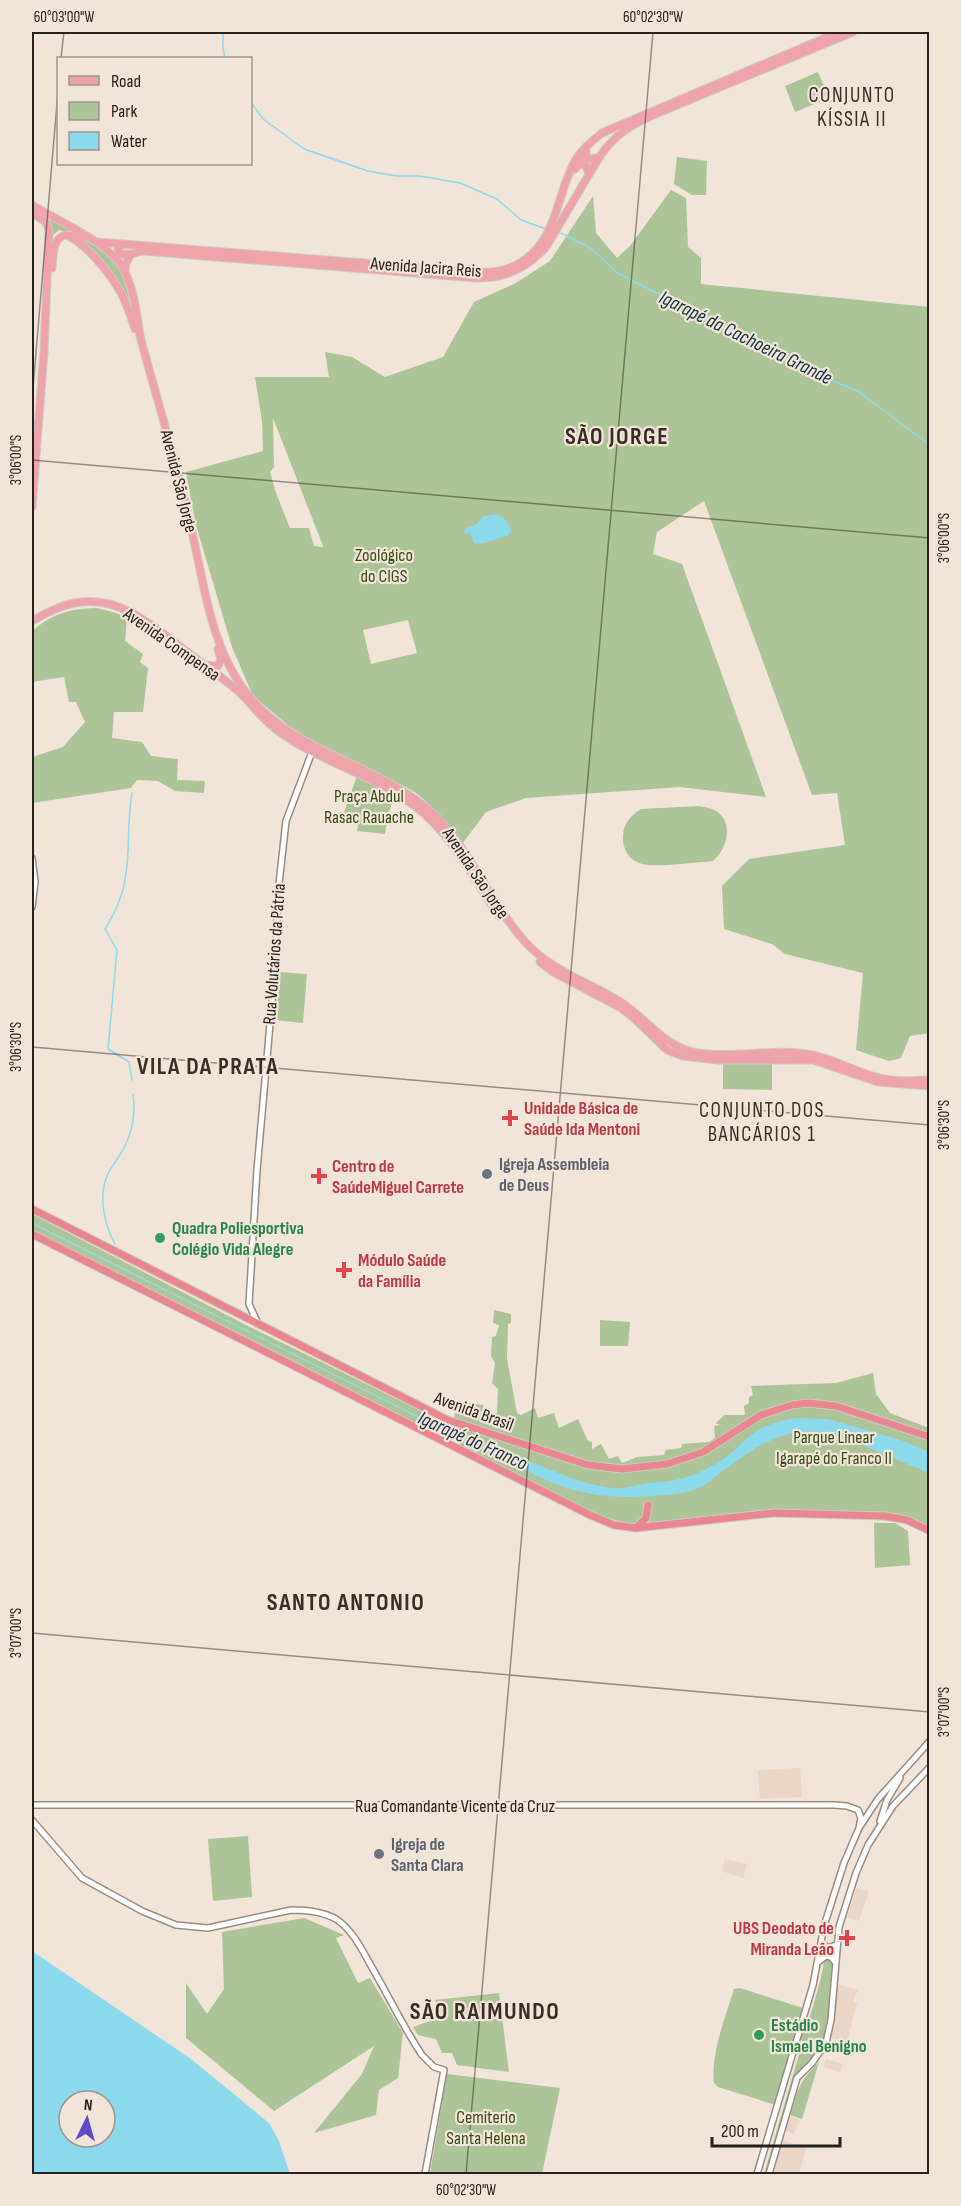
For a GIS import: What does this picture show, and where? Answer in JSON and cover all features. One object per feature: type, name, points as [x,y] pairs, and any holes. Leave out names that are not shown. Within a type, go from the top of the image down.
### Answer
[{"type":"highway","name":"Avenida Brasil","points":[[32,1209],[448,1420],[577,1462],[598,1467],[635,1469],[676,1461],[703,1452],[761,1415],[792,1405],[808,1403],[836,1406],[930,1437]]},
{"type":"highway","name":"Avenida Brasil","points":[[32,1234],[614,1525],[636,1528],[774,1513],[897,1517],[930,1531]]},
{"type":"highway","points":[[636,1528],[646,1518],[648,1505]]},
{"type":"main road","name":"Avenida Jacira Reis","points":[[96,241],[467,272],[495,272],[521,262],[538,249],[549,232],[576,159],[587,146],[611,128],[839,32]]},
{"type":"main road","name":"Avenida Jacira Reis","points":[[131,254],[148,251],[476,278],[501,276],[526,265],[546,247],[600,156],[616,136],[639,122],[853,32]]},
{"type":"main road","points":[[587,146],[584,155],[586,158],[600,156]]},
{"type":"main road","points":[[566,186],[579,163],[585,164],[589,174]]},
{"type":"main road","name":"Avenida São Jorge","points":[[32,205],[108,249],[125,271],[143,348],[187,510],[205,593],[222,650],[231,669],[252,699],[274,722],[299,739],[396,788],[431,812],[448,831],[507,919],[540,957],[557,969],[622,1003],[670,1043],[683,1050],[700,1054],[809,1054],[878,1077],[904,1081],[930,1080]]},
{"type":"main road","points":[[32,213],[43,219],[49,231],[45,333],[32,507]]},
{"type":"main road","points":[[45,333],[55,245],[59,237],[65,235],[96,241]]},
{"type":"main road","points":[[65,235],[74,238],[85,248],[122,294],[143,348]]},
{"type":"main road","points":[[123,244],[118,248],[119,254],[131,254],[125,271]]},
{"type":"main road","points":[[187,510],[186,520],[195,562],[220,659],[220,663],[214,667],[203,664]]},
{"type":"main road","name":"Avenida Compensa","points":[[32,621],[51,610],[71,604],[97,602],[120,606],[149,622],[240,693]]},
{"type":"main road","name":"Avenida São Jorge","points":[[240,693],[270,725],[294,742],[400,796],[426,815],[454,848],[520,943],[553,972],[621,1008],[667,1050],[682,1056],[718,1060],[813,1060],[878,1082],[930,1086]]},
{"type":"street","name":"Rua Volutários da Pátria","points":[[258,1324],[249,1304],[257,1170],[275,968],[278,893],[286,821],[312,752]]},
{"type":"street","points":[[32,858],[35,882],[32,908]]},
{"type":"street","points":[[237,1314],[249,1304]]},
{"type":"street","points":[[757,2175],[813,1985],[821,1941],[837,1882],[859,1828],[878,1799],[930,1741]]},
{"type":"street","points":[[879,1827],[884,1806],[891,1791],[913,1760]]},
{"type":"street","points":[[769,2175],[797,2078],[826,2043],[831,2020],[835,1962],[842,1916],[856,1873],[868,1845],[897,1800],[930,1767]]},
{"type":"street","name":"Rua Comandante Vicente da Cruz","points":[[32,1805],[847,1806],[854,1807],[860,1814],[859,1828]]},
{"type":"street","points":[[32,1820],[82,1878],[142,1911],[176,1925],[208,1928],[291,1910],[315,1911],[334,1918],[349,1930],[418,2050],[425,2060],[444,2070],[425,2175]]},
{"type":"street","points":[[821,1941],[823,1946],[828,1948],[837,1945]]},
{"type":"street","points":[[818,1962],[826,1956],[831,1957],[835,1962]]},
{"type":"street","points":[[437,2068],[442,2087]]},
{"type":"shaded area","points":[[800,1768],[802,1797],[760,1799],[758,1770]]},
{"type":"shaded area","points":[[725,1859],[747,1864],[743,1878],[722,1871]]},
{"type":"shaded area","points":[[857,1888],[869,1891],[859,1921],[847,1917]]},
{"type":"shaded area","points":[[837,1984],[858,1990],[853,2001],[857,2003],[847,2041],[830,2038]]},
{"type":"shaded area","points":[[826,2059],[843,2064],[840,2072],[823,2067]]},
{"type":"shaded area","points":[[789,2116],[800,2120],[794,2134],[786,2131]]},
{"type":"shaded area","points":[[782,2140],[806,2148],[799,2174],[773,2174]]},
{"type":"green space","points":[[818,72],[829,98],[795,112],[785,86]]},
{"type":"green space","points":[[677,157],[707,161],[706,195],[692,195],[674,184]]},
{"type":"green space","name":"Zoológico do CIGS","points":[[671,190],[686,198],[688,247],[701,258],[701,284],[929,307],[929,1033],[910,1036],[901,1058],[889,1061],[856,1050],[863,973],[785,954],[772,944],[724,929],[722,886],[749,859],[845,845],[837,793],[812,795],[704,501],[657,532],[653,554],[682,564],[766,797],[680,787],[526,798],[486,812],[462,844],[430,805],[410,789],[387,781],[301,736],[253,696],[232,647],[196,525],[186,472],[263,451],[262,421],[255,377],[329,377],[325,352],[352,357],[385,377],[443,357],[474,302],[514,284],[550,261],[593,196],[596,233],[617,258],[630,246]],"holes":[[[273,418],[323,546],[323,547],[314,546],[309,528],[290,528],[276,493],[270,472],[274,467]],[[408,620],[417,653],[371,664],[363,630]]]},
{"type":"green space","points":[[32,207],[81,235],[59,230],[53,235],[48,223],[32,211]]},
{"type":"green space","points":[[74,237],[103,250],[112,258],[123,279],[135,321],[122,290]]},
{"type":"green space","points":[[97,608],[127,618],[125,641],[143,654],[140,662],[148,668],[143,712],[114,712],[112,738],[142,742],[151,756],[178,759],[177,780],[205,781],[204,793],[175,791],[158,781],[137,780],[131,788],[32,803],[32,757],[63,747],[85,722],[76,702],[69,702],[64,677],[32,682],[32,631],[62,613]]},
{"type":"green space","name":"Praça Abdul Rasac Rauache","points":[[357,776],[394,797],[385,834],[357,831],[358,824],[342,818]]},
{"type":"green space","points":[[699,806],[718,812],[726,824],[725,844],[713,861],[648,865],[633,860],[627,853],[623,840],[626,823],[641,809]]},
{"type":"green space","points":[[280,972],[307,974],[303,1023],[276,1020]]},
{"type":"green space","points":[[772,1060],[772,1090],[723,1089],[723,1062]]},
{"type":"green space","points":[[32,1214],[246,1325],[446,1423],[448,1429],[442,1435],[427,1429],[64,1247],[32,1230]]},
{"type":"green space","name":"Parque Linear Igarapé do Franco II","points":[[494,1310],[511,1314],[511,1323],[508,1324],[507,1359],[517,1413],[521,1415],[535,1408],[538,1418],[554,1413],[559,1428],[578,1419],[588,1441],[592,1442],[592,1449],[601,1444],[609,1459],[618,1456],[622,1463],[637,1457],[664,1455],[666,1450],[681,1448],[682,1444],[709,1442],[715,1438],[714,1426],[720,1425],[716,1423],[724,1415],[745,1415],[744,1406],[749,1403],[749,1397],[753,1395],[751,1386],[836,1383],[873,1373],[876,1394],[890,1413],[929,1428],[929,1527],[911,1518],[895,1514],[780,1510],[653,1524],[626,1523],[593,1515],[459,1447],[457,1443],[454,1430],[455,1413],[467,1415],[468,1403],[483,1405],[486,1413],[497,1413],[498,1389],[492,1383],[495,1363],[491,1356],[492,1337],[496,1336],[499,1325],[493,1323]]},
{"type":"green space","points":[[600,1320],[630,1322],[628,1346],[600,1346]]},
{"type":"green space","points":[[874,1523],[895,1523],[908,1531],[910,1565],[875,1568]]},
{"type":"green space","points":[[248,1836],[252,1897],[213,1901],[208,1839]]},
{"type":"green space","points":[[304,1918],[344,1935],[336,1938],[358,1983],[370,1978],[403,2033],[398,2078],[379,2090],[376,2115],[314,2133],[362,2074],[374,2046],[274,2111],[186,2038],[186,1983],[207,2014],[224,1989],[222,1932]]},
{"type":"green space","points":[[832,1959],[834,1964],[832,1997],[824,2045],[797,2075],[768,2174],[764,2174],[803,2041],[799,2039],[805,2020],[809,2020],[824,1962]]},
{"type":"green space","name":"Estádio Ismael Benigno","points":[[740,1988],[806,2009],[776,2105],[718,2087],[714,2083],[715,2059],[720,2036],[734,1989]]},
{"type":"green space","points":[[499,1993],[509,2072],[457,2065],[452,2053],[442,2053],[436,2039],[418,2035],[413,2027],[441,2017],[435,2000]]},
{"type":"green space","points":[[819,2062],[802,2119],[790,2115],[800,2086]]},
{"type":"green space","name":"Cemiterio Santa Helena","points":[[447,2074],[560,2088],[542,2174],[430,2174]]},
{"type":"water","points":[[496,514],[507,522],[511,531],[508,536],[478,544],[474,543],[470,533],[465,534],[463,530],[477,524],[483,516]]},
{"type":"water","points":[[828,1419],[901,1440],[929,1452],[929,1473],[847,1437],[827,1432],[792,1433],[779,1437],[755,1448],[701,1487],[671,1495],[617,1497],[583,1492],[550,1482],[518,1465],[528,1461],[604,1487],[624,1488],[672,1481],[714,1465],[762,1428],[783,1420]]},
{"type":"water","points":[[32,1951],[191,2059],[269,2123],[279,2141],[290,2174],[32,2174]]},
{"type":"waterway","name":"Igarapé da Cachoeira Grande","points":[[223,32],[225,57]]},
{"type":"waterway","name":"Igarapé da Cachoeira Grande","points":[[252,104],[263,119],[304,149],[368,171],[460,183],[497,199],[521,220],[546,229]]},
{"type":"waterway","name":"Igarapé da Cachoeira Grande","points":[[561,233],[591,248],[616,272],[806,370],[858,391],[930,445]]},
{"type":"waterway","points":[[132,793],[125,880],[118,902],[105,929],[117,950],[108,1049],[129,1062],[132,1080]]},
{"type":"waterway","points":[[115,1244],[108,1229],[104,1211],[104,1184],[130,1135],[134,1115],[133,1094]]},
{"type":"waterway","name":"Igarapé do Franco","points":[[32,1223],[464,1440],[524,1464]]},
{"type":"place","name":"Unidade Básica de Saúde Ida Mentoni","points":[[510,1118]]},
{"type":"place","name":"Igreja Assembleia de Deus","points":[[487,1174]]},
{"type":"place","name":"Centro de SaúdeMiguel Carrete","points":[[319,1176]]},
{"type":"place","name":"Quadra Poliesportiva Colégio Vida Alegre","points":[[160,1238]]},
{"type":"place","name":"Módulo Saúde da Família","points":[[344,1270]]},
{"type":"place","name":"Igreja de Santa Clara","points":[[379,1854]]},
{"type":"place","name":"UBS Deodato de Miranda Leão","points":[[847,1938]]},
{"type":"place","name":"Estádio Ismael Benigno","points":[[759,2035]]},
{"type":"district","name":"CONJUNTO KÍSSIA II","points":[[852,107]]},
{"type":"district","name":"SÃO JORGE","points":[[617,436]]},
{"type":"district","name":"VILA DA PRATA","points":[[208,1066]]},
{"type":"district","name":"CONJUNTO DOS BANCÁRIOS 1","points":[[762,1122]]},
{"type":"district","name":"SANTO ANTONIO","points":[[346,1602]]},
{"type":"district","name":"SÃO RAIMUNDO","points":[[485,2011]]}]
